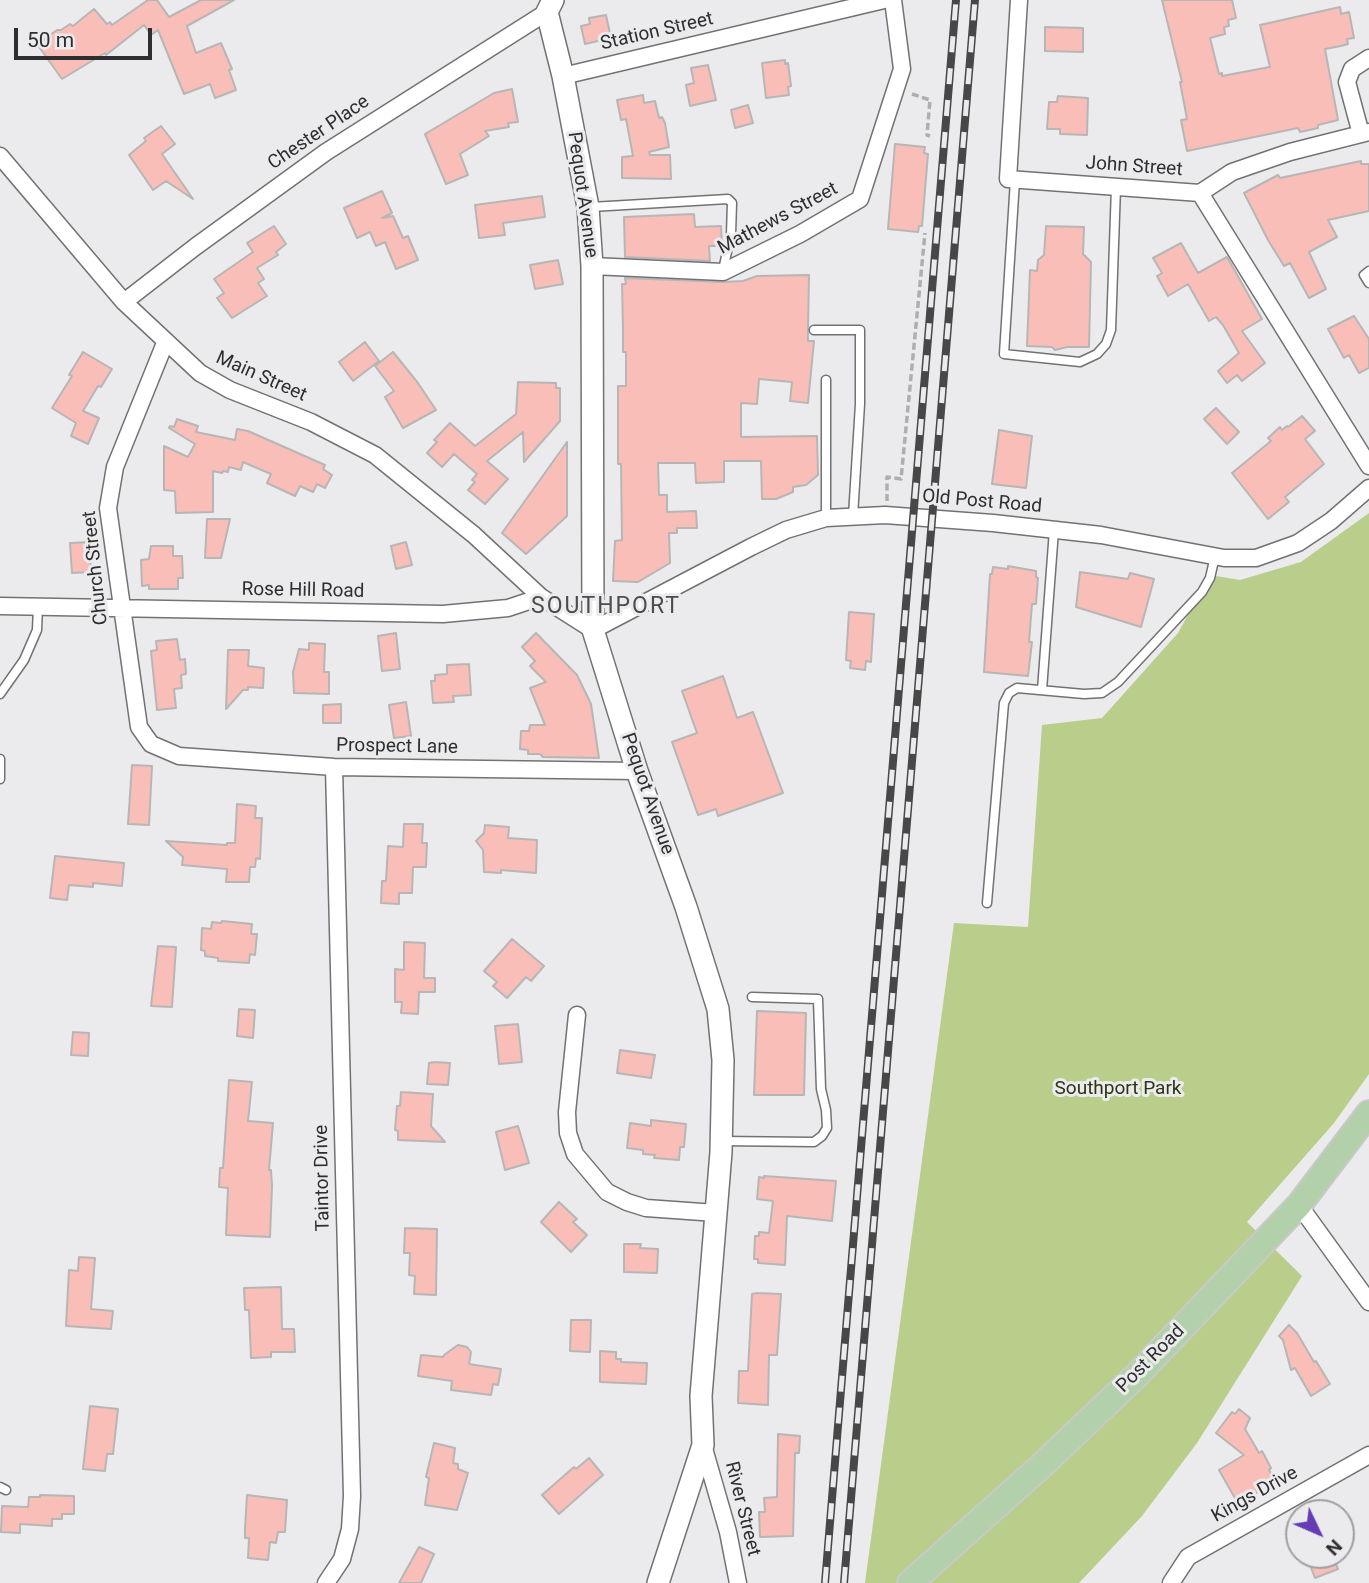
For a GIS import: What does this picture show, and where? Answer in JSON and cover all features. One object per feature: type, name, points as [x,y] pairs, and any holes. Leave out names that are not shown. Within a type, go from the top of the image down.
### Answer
[{"type":"main road","name":"Post Road","points":[[910,1583],[1040,1467],[1138,1374],[1299,1205],[1369,1113]]},
{"type":"street","name":"Station Street","points":[[563,76],[857,3],[884,0]]},
{"type":"street","name":"Mathews Street","points":[[592,266],[723,272],[800,234],[860,200],[902,69],[893,0]]},
{"type":"street","points":[[1015,180],[1008,180],[1019,0]]},
{"type":"street","name":"Pequot Avenue","points":[[550,6],[588,207],[592,266],[593,630],[637,771],[686,907],[718,1009],[723,1060],[722,1140],[701,1396],[703,1445],[658,1583]]},
{"type":"street","name":"Chester Place","points":[[124,302],[326,152],[550,6]]},
{"type":"street","points":[[1200,193],[1232,172],[1290,152],[1365,133],[1347,82],[1352,69],[1369,58]]},
{"type":"street","name":"Main Street","points":[[0,156],[124,302],[200,373],[230,390],[311,422],[375,455],[474,535],[541,597]]},
{"type":"street","name":"John Street","points":[[1015,180],[1200,193],[1369,467]]},
{"type":"street","name":"Church Street","points":[[158,748],[143,736],[139,727],[108,508],[116,467],[165,343]]},
{"type":"street","name":"Old Post Road","points":[[593,630],[763,541],[826,517],[885,515],[1054,530],[1101,535],[1215,556],[1256,558],[1298,543],[1331,521],[1369,488]]},
{"type":"street","points":[[541,597],[593,630]]},
{"type":"street","name":"Rose Hill Road","points":[[0,606],[443,614],[508,608],[541,597]]},
{"type":"street","name":"Prospect Lane","points":[[158,748],[179,756],[334,767],[637,771]]},
{"type":"street","name":"Taintor Drive","points":[[326,1583],[342,1559],[350,1529],[352,1496],[334,767]]},
{"type":"street","points":[[577,1015],[566,1112],[568,1133],[575,1154],[607,1192],[627,1202],[646,1208],[716,1213]]},
{"type":"street","points":[[1299,1205],[1369,1302]]},
{"type":"street","name":"River Street","points":[[703,1445],[728,1532],[738,1583]]},
{"type":"street","name":"Kings Drive","points":[[1171,1583],[1188,1557],[1369,1455]]},
{"type":"lane","points":[[1015,180],[1004,354],[1080,362],[1097,354],[1106,344],[1111,330],[1116,187]]},
{"type":"lane","points":[[588,207],[727,199],[732,203],[731,234],[723,272]]},
{"type":"lane","points":[[1369,271],[1364,275],[1369,283]]},
{"type":"lane","points":[[814,330],[860,330],[860,404],[853,516]]},
{"type":"lane","points":[[826,380],[826,517]]},
{"type":"lane","points":[[1042,690],[1054,530]]},
{"type":"lane","points":[[987,903],[1004,703],[1009,693],[1017,688],[1102,693],[1118,682],[1202,592],[1210,578],[1215,556]]},
{"type":"lane","points":[[0,694],[24,660],[37,630],[38,606]]},
{"type":"lane","points":[[0,759],[0,779]]},
{"type":"lane","points":[[722,1140],[814,1142],[827,1128],[821,1089],[818,999],[752,997]]},
{"type":"path","points":[[910,94],[930,100],[927,135],[930,136]]},
{"type":"path","points":[[887,503],[887,477],[901,479],[925,233]]},
{"type":"green space","name":"Southport Park","points":[[1369,513],[1369,1074],[1334,1123],[1247,1222],[1302,1276],[1197,1443],[1142,1516],[1079,1583],[865,1583],[954,923],[1028,927],[1042,725],[1102,718],[1178,633],[1210,575],[1240,580],[1301,562]]},
{"type":"building","points":[[148,0],[157,0],[169,17],[201,0],[234,0],[187,26],[196,53],[221,43],[232,69],[229,70],[236,90],[215,98],[210,84],[184,94],[158,30],[151,35],[144,25],[106,55],[105,53],[62,79],[37,44],[57,30],[70,24],[73,26],[94,9],[107,24],[110,22],[112,25]]},
{"type":"building","points":[[1162,0],[1232,0],[1236,18],[1228,20],[1229,26],[1224,27],[1225,34],[1210,38],[1219,74],[1222,73],[1222,76],[1270,67],[1260,25],[1340,7],[1341,14],[1349,12],[1354,38],[1347,39],[1348,44],[1325,49],[1338,120],[1300,132],[1298,128],[1187,151],[1181,120],[1187,119],[1182,82]]},
{"type":"building","points":[[606,15],[611,38],[585,44],[581,26],[590,24],[589,18]]},
{"type":"building","points":[[1045,27],[1083,28],[1083,52],[1045,51]]},
{"type":"building","points":[[785,60],[785,64],[788,63],[791,86],[788,87],[789,95],[766,98],[762,63]]},
{"type":"building","points":[[708,65],[716,100],[690,106],[686,85],[694,83],[691,68]]},
{"type":"building","points":[[512,89],[518,122],[508,123],[509,127],[485,131],[489,136],[460,154],[468,175],[446,184],[425,134],[494,93]]},
{"type":"building","points":[[643,95],[644,103],[655,101],[659,118],[662,117],[665,123],[669,147],[649,152],[650,155],[670,155],[671,179],[622,178],[622,157],[633,156],[626,119],[621,120],[617,100]]},
{"type":"building","points":[[1058,96],[1088,98],[1087,135],[1060,134],[1060,129],[1047,129],[1049,102],[1057,102]]},
{"type":"building","points":[[748,105],[753,123],[735,128],[731,110]]},
{"type":"building","points":[[161,126],[175,144],[162,154],[193,199],[166,181],[153,190],[129,155],[146,141],[144,138]]},
{"type":"building","points":[[895,144],[925,147],[924,153],[928,154],[922,226],[919,226],[918,232],[888,229]]},
{"type":"building","points":[[1361,161],[1361,164],[1369,164],[1369,211],[1328,220],[1337,237],[1309,252],[1326,289],[1309,298],[1290,263],[1284,266],[1244,193],[1278,175],[1280,178]]},
{"type":"building","points":[[382,191],[392,213],[382,218],[393,216],[403,238],[408,236],[418,260],[396,269],[385,242],[376,246],[370,232],[357,238],[344,208]]},
{"type":"building","points":[[542,196],[545,217],[503,223],[505,235],[479,238],[475,205]]},
{"type":"building","points":[[694,214],[695,227],[721,226],[722,246],[709,246],[710,261],[625,257],[624,217]]},
{"type":"building","points":[[274,226],[286,244],[276,252],[278,255],[257,268],[264,279],[258,283],[267,296],[232,318],[217,298],[224,293],[214,279],[253,252],[247,243]]},
{"type":"building","points":[[1046,226],[1084,227],[1083,254],[1091,262],[1089,347],[1055,350],[1052,347],[1027,346],[1030,270],[1037,271],[1038,260],[1044,255]]},
{"type":"building","points":[[1181,243],[1198,273],[1227,257],[1262,319],[1242,331],[1265,363],[1242,381],[1237,375],[1227,383],[1218,371],[1239,353],[1223,325],[1216,317],[1209,321],[1188,284],[1168,296],[1157,276],[1162,273],[1153,258]]},
{"type":"building","points":[[558,260],[563,284],[535,289],[530,265]]},
{"type":"building","points":[[809,275],[808,341],[814,341],[808,403],[790,401],[792,382],[759,379],[757,404],[741,403],[741,437],[817,436],[818,475],[806,485],[793,487],[793,492],[776,499],[762,499],[761,461],[724,461],[724,482],[696,483],[695,463],[658,463],[659,495],[667,495],[667,512],[696,511],[697,528],[677,528],[677,533],[669,533],[670,563],[638,582],[613,581],[615,541],[622,540],[618,386],[626,386],[622,284],[626,284],[625,278],[723,282],[743,281],[757,276]]},
{"type":"building","points":[[1354,316],[1369,339],[1369,368],[1359,373],[1349,355],[1344,358],[1328,329]]},
{"type":"building","points":[[365,342],[379,361],[353,381],[339,362]]},
{"type":"building","points":[[83,352],[112,369],[83,411],[99,418],[88,444],[71,436],[76,423],[52,408]]},
{"type":"building","points":[[393,352],[436,410],[403,428],[385,397],[394,391],[375,366]]},
{"type":"building","points":[[518,382],[556,383],[556,388],[560,388],[560,421],[524,462],[523,432],[487,461],[508,479],[485,504],[468,490],[475,482],[472,480],[477,474],[454,454],[442,467],[427,453],[437,442],[434,440],[450,423],[475,446],[516,414]]},
{"type":"building","points":[[1216,408],[1239,432],[1227,444],[1204,419]]},
{"type":"building","points":[[1302,416],[1315,431],[1305,439],[1324,464],[1285,497],[1289,502],[1268,519],[1232,473],[1271,441],[1268,438],[1280,427],[1282,430],[1288,427]]},
{"type":"building","points":[[177,419],[198,426],[196,432],[235,440],[237,429],[248,431],[325,465],[323,469],[332,475],[325,488],[317,484],[313,492],[300,486],[295,496],[267,483],[271,474],[243,462],[241,470],[229,467],[228,472],[213,471],[213,512],[176,513],[175,491],[164,490],[164,446],[188,457],[195,444],[169,428],[174,427]]},
{"type":"building","points":[[999,430],[1032,436],[1026,488],[992,484]]},
{"type":"building","points":[[567,442],[567,516],[526,554],[502,533]]},
{"type":"building","points":[[207,519],[230,519],[221,558],[205,558]]},
{"type":"building","points":[[90,542],[91,572],[72,573],[70,543]]},
{"type":"building","points":[[406,542],[412,565],[396,569],[391,546]]},
{"type":"building","points":[[151,546],[173,546],[173,556],[182,556],[183,578],[178,578],[178,589],[149,589],[149,585],[142,586],[141,560],[149,559]]},
{"type":"building","points":[[1008,566],[1036,571],[1038,578],[1036,604],[1032,604],[1029,642],[1032,642],[1028,676],[984,672],[990,574],[993,567],[1008,569]]},
{"type":"building","points":[[1080,572],[1128,579],[1130,573],[1154,579],[1141,627],[1076,607]]},
{"type":"building","points":[[849,612],[874,614],[871,662],[866,661],[865,670],[850,668],[851,661],[846,660]]},
{"type":"building","points":[[396,633],[400,669],[382,671],[378,636]]},
{"type":"building","points":[[536,633],[577,675],[591,704],[599,758],[543,757],[520,749],[521,731],[529,731],[530,725],[545,725],[530,688],[546,682],[530,666],[535,661],[522,647]]},
{"type":"building","points":[[177,639],[180,660],[185,659],[186,674],[181,675],[182,688],[174,689],[176,708],[157,710],[151,651],[157,650],[156,641]]},
{"type":"building","points":[[309,643],[325,644],[324,672],[329,672],[329,694],[294,693],[293,672],[299,649],[309,650]]},
{"type":"building","points":[[228,650],[249,650],[248,666],[264,668],[263,688],[248,687],[248,690],[243,690],[226,709]]},
{"type":"building","points":[[469,664],[471,695],[453,696],[454,702],[433,703],[431,681],[435,681],[435,675],[447,674],[447,665]]},
{"type":"building","points":[[723,676],[737,718],[753,712],[783,793],[718,816],[716,809],[698,815],[672,742],[697,733],[682,691]]},
{"type":"building","points":[[406,702],[411,736],[394,738],[389,705]]},
{"type":"building","points":[[341,704],[341,723],[323,723],[323,705]]},
{"type":"building","points":[[132,765],[152,766],[149,825],[128,824]]},
{"type":"building","points":[[237,804],[256,806],[255,818],[262,818],[260,859],[256,858],[255,867],[250,867],[249,882],[226,882],[227,869],[182,865],[183,857],[166,841],[227,845],[235,843]]},
{"type":"building","points":[[404,824],[423,824],[422,843],[427,843],[426,867],[413,867],[412,893],[399,893],[399,904],[381,903],[382,881],[386,881],[388,846],[403,847]]},
{"type":"building","points":[[485,825],[509,827],[508,838],[537,840],[536,873],[501,870],[501,873],[484,872],[483,850],[476,841],[484,833]]},
{"type":"building","points":[[55,856],[124,863],[122,886],[93,883],[93,887],[69,885],[67,900],[50,898]]},
{"type":"building","points":[[212,922],[252,924],[251,934],[257,934],[255,955],[250,954],[249,963],[218,961],[218,958],[205,956],[205,951],[201,950],[202,928],[211,929]]},
{"type":"building","points":[[512,939],[544,966],[531,981],[526,977],[507,998],[493,986],[497,982],[484,971]]},
{"type":"building","points":[[404,942],[425,943],[424,978],[435,978],[435,992],[419,992],[418,1014],[401,1013],[402,1002],[395,1002],[395,969],[404,970]]},
{"type":"building","points":[[158,946],[176,947],[172,1007],[151,1006]]},
{"type":"building","points":[[239,1009],[255,1010],[253,1038],[237,1036]]},
{"type":"building","points":[[757,1011],[806,1013],[804,1095],[754,1095]]},
{"type":"building","points":[[518,1024],[522,1062],[499,1064],[495,1026]]},
{"type":"building","points":[[73,1032],[89,1033],[88,1056],[71,1055]]},
{"type":"building","points":[[620,1050],[655,1055],[651,1078],[617,1073]]},
{"type":"building","points":[[429,1063],[450,1063],[448,1085],[427,1084]]},
{"type":"building","points":[[229,1080],[252,1082],[248,1121],[273,1123],[269,1170],[272,1186],[270,1237],[226,1235],[228,1188],[219,1187],[220,1168],[223,1168]]},
{"type":"building","points":[[401,1092],[433,1094],[431,1126],[445,1142],[398,1140],[398,1131],[395,1130]]},
{"type":"building","points":[[651,1120],[686,1124],[684,1147],[680,1147],[679,1160],[654,1158],[655,1155],[643,1154],[643,1150],[627,1148],[630,1123],[651,1126]]},
{"type":"building","points":[[518,1126],[529,1163],[505,1170],[496,1132]]},
{"type":"building","points":[[759,1177],[836,1181],[832,1221],[787,1216],[785,1265],[758,1263],[758,1259],[754,1259],[755,1236],[759,1236],[759,1232],[769,1233],[773,1201],[757,1199]]},
{"type":"building","points":[[559,1202],[577,1219],[573,1222],[587,1235],[571,1252],[541,1222]]},
{"type":"building","points":[[405,1228],[437,1229],[436,1295],[414,1294],[415,1276],[409,1275],[410,1253],[404,1253]]},
{"type":"building","points":[[624,1244],[641,1244],[640,1248],[658,1249],[657,1273],[624,1272]]},
{"type":"building","points":[[79,1257],[95,1258],[91,1309],[113,1311],[111,1329],[66,1326],[69,1270],[78,1271]]},
{"type":"building","points":[[281,1287],[282,1329],[294,1329],[295,1352],[271,1352],[271,1357],[251,1358],[249,1310],[245,1310],[244,1288]]},
{"type":"building","points":[[752,1294],[781,1294],[777,1355],[769,1355],[768,1405],[738,1403],[739,1371],[748,1371]]},
{"type":"building","points":[[571,1320],[591,1320],[590,1352],[570,1351]]},
{"type":"building","points":[[1289,1325],[1330,1384],[1311,1396],[1295,1368],[1291,1370],[1283,1340],[1279,1336]]},
{"type":"building","points":[[458,1345],[467,1347],[471,1352],[469,1364],[501,1369],[498,1385],[493,1384],[491,1395],[451,1390],[452,1381],[418,1376],[421,1355],[443,1357]]},
{"type":"building","points":[[600,1351],[616,1352],[616,1359],[621,1359],[621,1362],[647,1363],[646,1384],[600,1382]]},
{"type":"building","points":[[90,1406],[118,1409],[113,1454],[107,1454],[105,1471],[83,1469]]},
{"type":"building","points":[[1239,1409],[1250,1418],[1245,1429],[1259,1453],[1262,1451],[1273,1477],[1256,1488],[1258,1492],[1243,1501],[1240,1497],[1236,1500],[1219,1470],[1244,1455],[1216,1433],[1232,1412],[1235,1414]]},
{"type":"building","points":[[778,1434],[800,1436],[799,1453],[795,1453],[793,1536],[760,1537],[759,1512],[765,1512],[764,1498],[777,1497]]},
{"type":"building","points":[[434,1443],[455,1448],[453,1463],[458,1464],[458,1469],[468,1473],[457,1510],[425,1505],[429,1478],[426,1477]]},
{"type":"building","points":[[589,1458],[603,1475],[559,1514],[542,1495],[574,1467],[576,1469]]},
{"type":"building","points":[[247,1495],[287,1500],[285,1532],[278,1532],[276,1543],[270,1542],[268,1560],[248,1558],[249,1538],[245,1538]]},
{"type":"building","points":[[74,1496],[74,1514],[62,1514],[62,1519],[52,1519],[52,1526],[20,1524],[20,1533],[1,1532],[2,1506],[28,1507],[29,1497]]},
{"type":"building","points":[[419,1547],[434,1554],[421,1583],[399,1583]]},
{"type":"building","points":[[1311,1569],[1338,1569],[1315,1578]]},
{"type":"railway","points":[[825,1583],[956,0]]},
{"type":"railway","points":[[844,1583],[975,0]]},
{"type":"district","name":"SOUTHPORT","points":[[606,607]]}]
